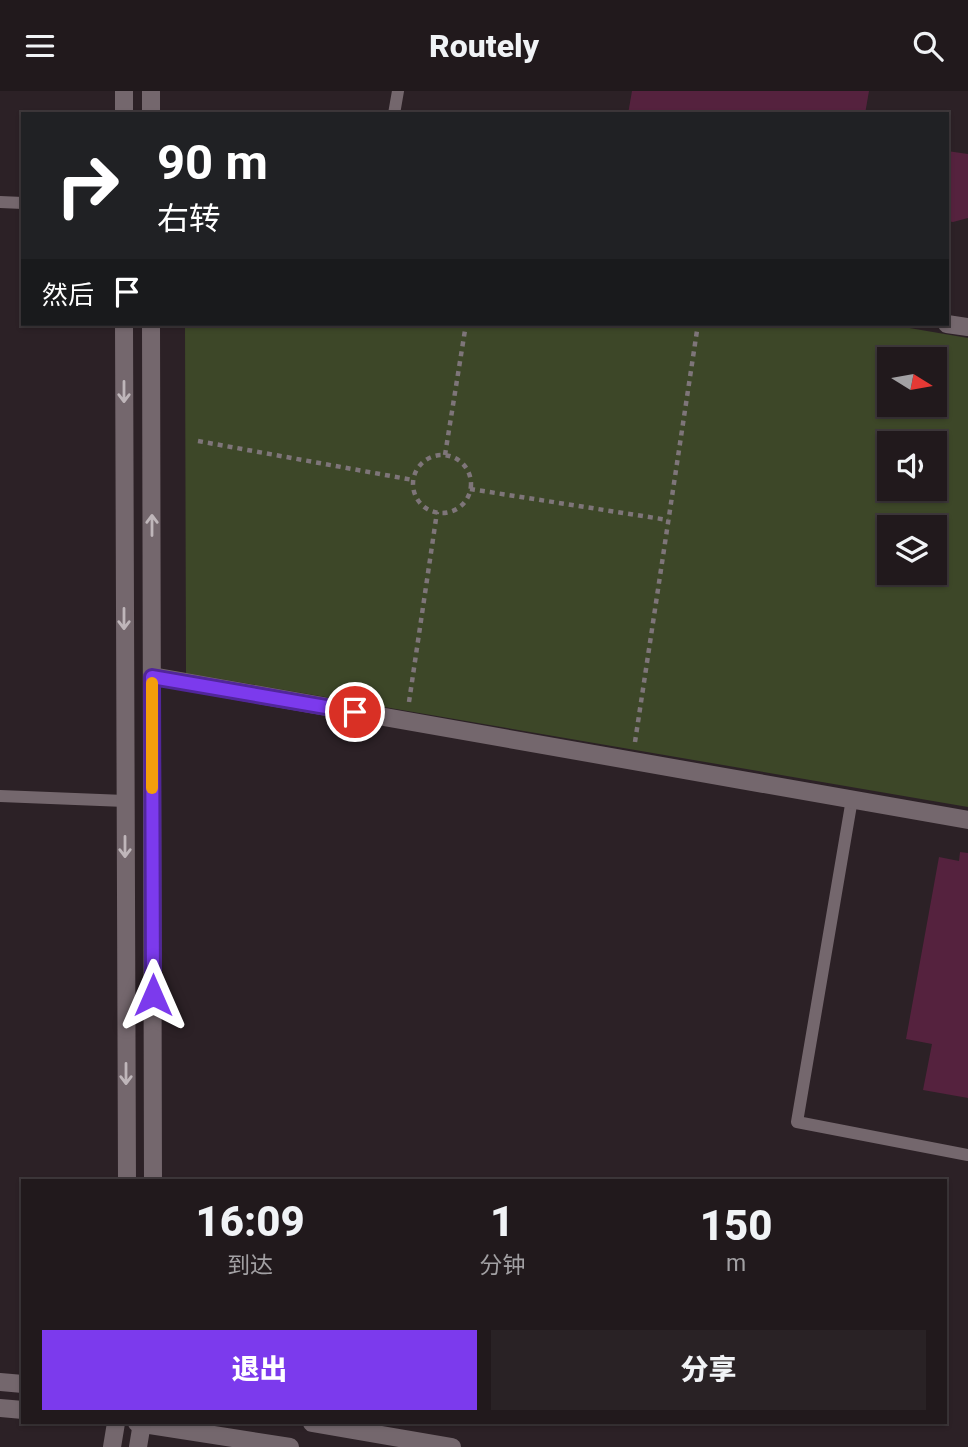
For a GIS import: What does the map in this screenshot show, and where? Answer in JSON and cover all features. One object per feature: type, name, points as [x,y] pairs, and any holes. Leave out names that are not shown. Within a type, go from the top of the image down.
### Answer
[{"type":"street","points":[[124,91],[124,112]]},
{"type":"street","points":[[151,91],[151,112]]},
{"type":"street","points":[[949,324],[968,327]]},
{"type":"street","points":[[124,326],[127,1179]]},
{"type":"street","points":[[151,326],[153,1179]]},
{"type":"street","points":[[152,677],[968,820]]},
{"type":"street","points":[[0,1382],[21,1384]]},
{"type":"street","points":[[0,1408],[21,1410]]},
{"type":"street","points":[[112,1447],[116,1424]]},
{"type":"street","points":[[138,1447],[140,1424]]},
{"type":"street","points":[[146,1424],[290,1447]]},
{"type":"street","points":[[318,1424],[452,1447]]},
{"type":"lane","points":[[394,112],[398,91]]},
{"type":"lane","points":[[0,202],[21,202]]},
{"type":"lane","points":[[0,796],[125,801]]},
{"type":"lane","points":[[852,799],[797,1122],[968,1155]]},
{"type":"path","points":[[445,455],[466,326]]},
{"type":"path","points":[[633,761],[698,326]]},
{"type":"path","points":[[198,441],[413,480]]},
{"type":"path","points":[[445,455],[465,466],[470,489],[464,502],[457,508],[449,512],[437,512],[419,501],[413,480],[416,469],[424,460],[445,455]]},
{"type":"path","points":[[470,489],[668,520]]},
{"type":"path","points":[[406,721],[437,512]]},
{"type":"green space","points":[[185,326],[898,326],[968,338],[968,807],[186,673]]},
{"type":"building","points":[[632,91],[869,91],[865,112],[628,112]]},
{"type":"building","points":[[949,151],[968,154],[968,218],[949,221]]},
{"type":"building","points":[[960,852],[968,853],[968,1098],[923,1090],[932,1044],[906,1039],[939,857],[959,861]]},
{"type":"slow traffic","points":[[152,683],[152,788]]},
{"type":"route","points":[[153,995],[152,677],[355,712]]}]
